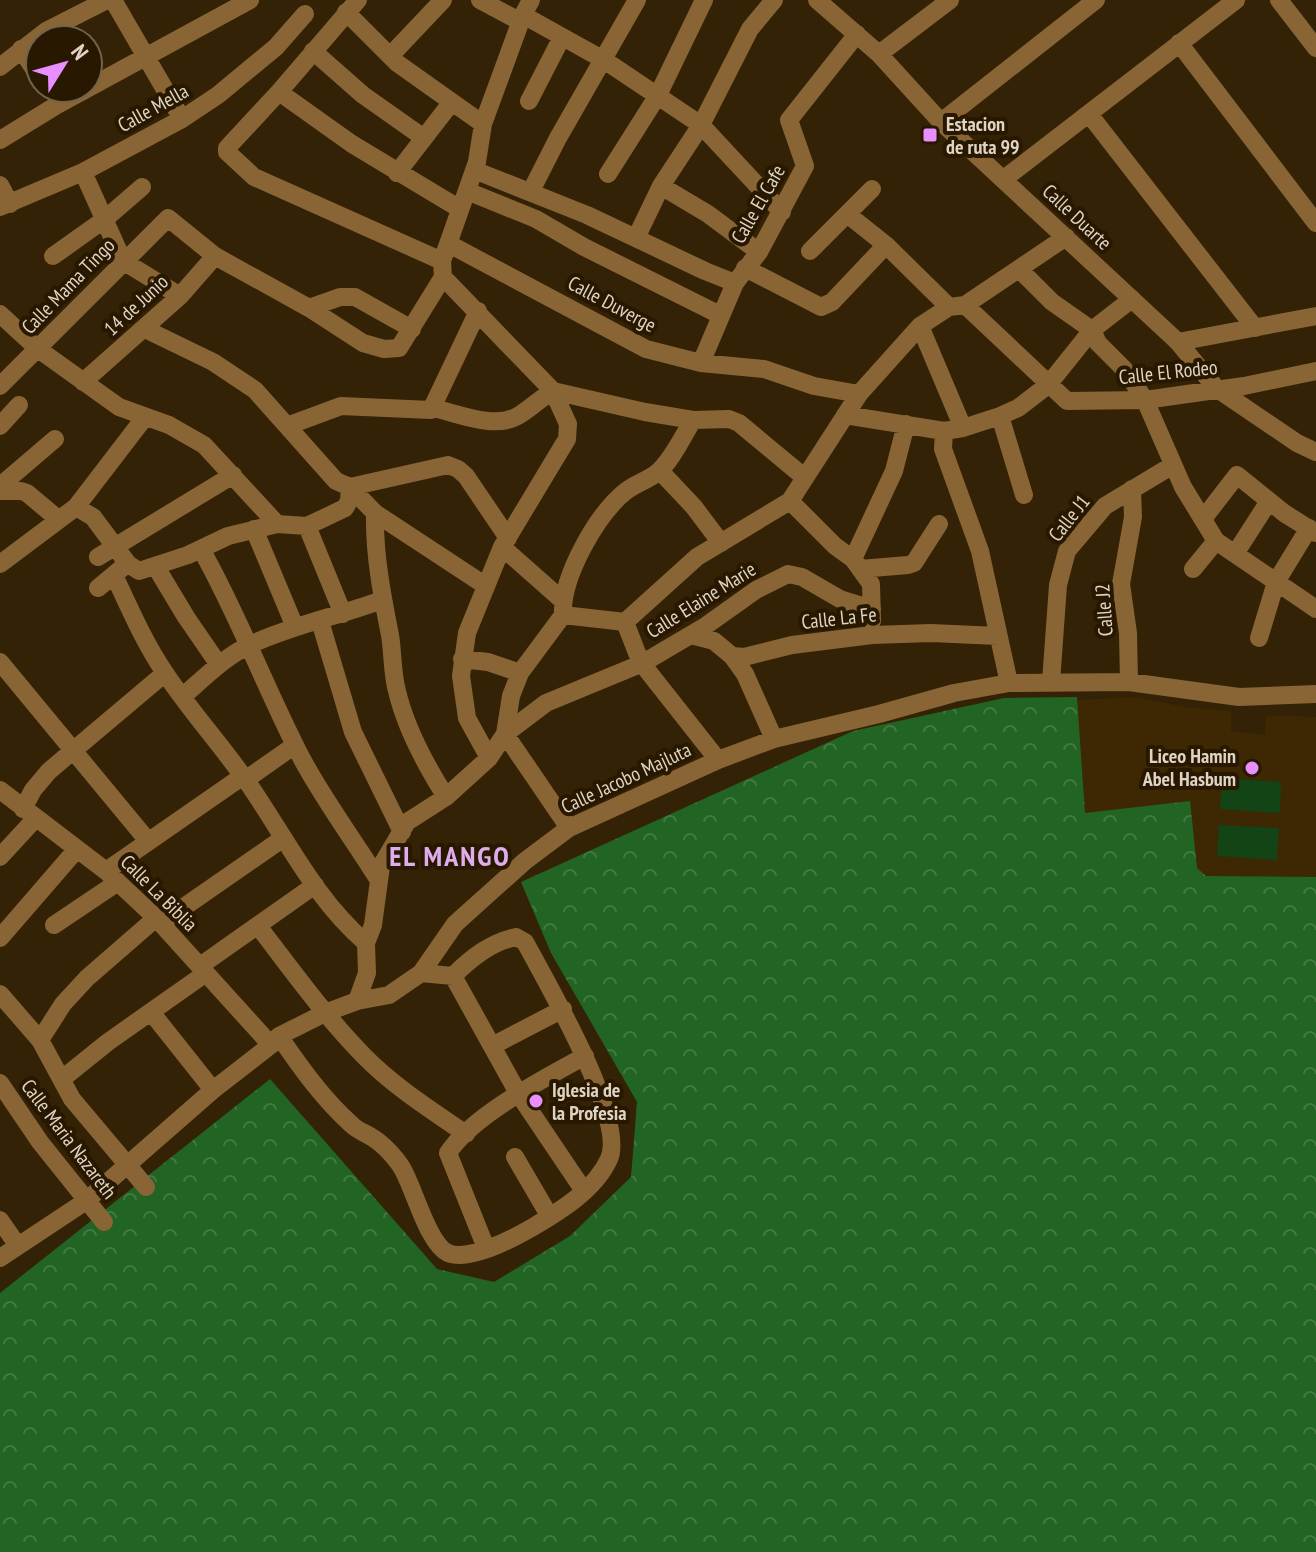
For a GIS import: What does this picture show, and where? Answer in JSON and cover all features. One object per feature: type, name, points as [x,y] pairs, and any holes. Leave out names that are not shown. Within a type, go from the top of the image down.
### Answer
[{"type":"street","points":[[0,67],[46,31],[107,0]]},
{"type":"street","points":[[113,0],[182,119]]},
{"type":"street","points":[[0,140],[57,105],[250,0]]},
{"type":"street","points":[[390,56],[443,0]]},
{"type":"street","points":[[480,0],[525,12],[701,125],[782,212]]},
{"type":"street","points":[[531,191],[637,0]]},
{"type":"street","points":[[608,174],[658,95],[704,0]]},
{"type":"street","points":[[636,238],[661,186],[701,125],[750,29],[774,0]]},
{"type":"street","name":"Calle Duarte","points":[[817,0],[879,54],[941,122],[1178,342],[1216,388],[1297,443],[1316,452]]},
{"type":"street","points":[[879,54],[950,0]]},
{"type":"street","points":[[941,122],[1096,0]]},
{"type":"street","points":[[1004,179],[1236,0]]},
{"type":"street","points":[[1279,0],[1316,48]]},
{"type":"street","points":[[460,209],[397,173],[279,92],[352,6],[390,56],[483,124]]},
{"type":"street","points":[[215,256],[309,308],[363,343],[384,349],[399,348],[412,329],[445,260],[474,170],[483,124],[525,12]]},
{"type":"street","name":"Calle Mella","points":[[5,205],[83,172],[182,119],[218,95],[276,47],[305,14]]},
{"type":"street","name":"Calle El Cafe","points":[[701,363],[740,275],[759,252],[805,166],[789,120],[857,34]]},
{"type":"street","points":[[529,101],[562,37]]},
{"type":"street","points":[[1179,43],[1316,223]]},
{"type":"street","points":[[21,49],[24,54]]},
{"type":"street","points":[[313,51],[363,95],[424,138]]},
{"type":"street","name":"Calle Duverge","points":[[279,92],[227,148],[230,156],[254,177],[646,349],[701,363],[764,369],[814,386],[859,394]]},
{"type":"street","points":[[397,173],[451,103]]},
{"type":"street","points":[[1089,114],[1255,328]]},
{"type":"street","points":[[474,170],[531,191],[705,271],[740,275],[821,307],[832,302],[886,245]]},
{"type":"street","points":[[83,172],[123,261],[180,296]]},
{"type":"street","points":[[0,185],[5,205]]},
{"type":"street","points":[[661,186],[708,214],[759,252]]},
{"type":"street","points":[[53,256],[105,219],[142,187]]},
{"type":"street","points":[[810,251],[872,189]]},
{"type":"street","points":[[467,191],[536,219],[584,247],[720,315]]},
{"type":"street","name":"Calle El Rodeo","points":[[847,214],[1067,401],[1145,400],[1244,386],[1316,371]]},
{"type":"street","name":"Calle Mama Tingo","points":[[0,386],[168,218],[215,256]]},
{"type":"street","points":[[625,622],[697,557],[790,501],[859,394],[920,326],[1019,269],[1066,237]]},
{"type":"street","name":"14 de Junio","points":[[83,382],[180,296],[215,256]]},
{"type":"street","points":[[445,260],[478,311],[553,391],[568,424],[567,439],[505,543],[467,633],[461,676],[467,718],[489,758]]},
{"type":"street","points":[[1019,269],[1052,302],[1092,330],[1098,343],[1124,369],[1145,400],[1173,465],[1216,541],[1316,609]]},
{"type":"street","points":[[309,308],[340,297],[355,297],[412,329]]},
{"type":"street","points":[[845,415],[944,431],[1000,416],[1018,408],[1048,385],[1092,330],[1132,299]]},
{"type":"street","points":[[287,426],[341,406],[369,405],[429,411],[478,311]]},
{"type":"street","points":[[0,314],[38,349],[119,407],[189,435],[204,445],[277,524]]},
{"type":"street","points":[[1178,342],[1316,316]]},
{"type":"street","points":[[920,326],[963,428]]},
{"type":"street","points":[[145,329],[213,362],[255,390],[336,481],[350,487],[375,513],[486,586]]},
{"type":"street","points":[[433,408],[507,422],[553,391],[693,420],[729,419],[739,423],[804,477]]},
{"type":"street","points":[[0,426],[19,405]]},
{"type":"street","points":[[1000,416],[1024,495]]},
{"type":"street","points":[[0,564],[76,507],[145,417]]},
{"type":"street","points":[[357,1001],[367,973],[366,943],[373,925],[381,866],[407,822],[446,797],[489,758],[505,734],[511,696],[520,673],[562,607],[574,564],[607,511],[626,491],[660,471],[693,420]]},
{"type":"street","points":[[856,564],[894,471],[906,424]]},
{"type":"street","points":[[944,431],[943,449],[980,551],[1009,683]]},
{"type":"street","points":[[0,489],[55,439]]},
{"type":"street","points":[[350,487],[448,465],[458,469],[505,543],[562,607],[625,622]]},
{"type":"street","name":"Calle J1","points":[[1051,682],[1058,585],[1067,551],[1105,506],[1173,465]]},
{"type":"street","points":[[660,471],[694,507],[721,543]]},
{"type":"street","points":[[98,557],[233,475]]},
{"type":"street","points":[[1203,519],[1237,475],[1312,531],[1276,582],[1259,638]]},
{"type":"street","points":[[98,588],[121,570],[139,571],[156,567],[228,536],[277,524],[307,526],[345,508],[350,487]]},
{"type":"street","points":[[0,489],[27,493],[58,519]]},
{"type":"street","name":"Calle J2","points":[[1129,682],[1128,633],[1121,584],[1133,517],[1132,489]]},
{"type":"street","points":[[790,501],[856,564],[871,584],[872,635]]},
{"type":"street","points":[[1235,554],[1269,501]]},
{"type":"street","points":[[76,507],[93,517],[115,547],[142,636],[165,673],[244,778],[282,839],[341,921],[366,943]]},
{"type":"street","points":[[375,513],[374,539],[382,600],[393,650],[396,688],[406,721],[425,763],[446,797]]},
{"type":"street","points":[[856,564],[914,563],[939,524]]},
{"type":"street","points":[[307,526],[343,614]]},
{"type":"street","points":[[254,529],[295,627]]},
{"type":"street","points":[[1193,569],[1216,541]]},
{"type":"street","points":[[201,549],[224,589],[295,745],[378,879]]},
{"type":"street","points":[[156,567],[219,665]]},
{"type":"street","name":"Calle Elaine Marie","points":[[505,734],[546,703],[643,663],[691,635],[756,590],[788,574],[802,577],[840,599],[872,609]]},
{"type":"street","points":[[182,697],[219,665],[249,645],[382,600]]},
{"type":"street","points":[[320,621],[353,732],[402,832]]},
{"type":"street","points":[[625,622],[643,663],[718,760]]},
{"type":"street","name":"Calle La Fe","points":[[732,656],[744,657],[792,645],[872,635],[931,633],[998,636]]},
{"type":"street","points":[[691,635],[714,641],[732,656],[745,674],[774,739]]},
{"type":"street","points":[[462,659],[488,662],[520,673]]},
{"type":"street","points":[[0,662],[148,841]]},
{"type":"street","points":[[0,857],[29,814],[33,790],[49,771],[165,673]]},
{"type":"street","name":"Calle Jacobo Majluta","points":[[0,1258],[86,1201],[275,1040],[325,1013],[357,1001],[389,995],[421,973],[455,924],[525,861],[569,828],[718,760],[774,739],[954,693],[1009,683],[1129,682],[1239,697],[1316,694]]},
{"type":"street","points":[[505,734],[569,828]]},
{"type":"street","points":[[54,925],[148,841],[295,745]]},
{"type":"street","name":"Calle La Biblia","points":[[0,790],[112,876],[159,921],[203,970],[275,1040],[354,1127],[375,1139],[401,1166],[436,1244],[448,1253],[465,1256],[515,1238],[584,1191],[610,1159],[613,1139],[585,1056],[563,1009],[525,942],[516,937],[505,939],[473,956],[453,976]]},
{"type":"street","points":[[40,1040],[63,1004],[87,978],[159,921],[282,839]]},
{"type":"street","points":[[0,938],[77,849]]},
{"type":"street","points":[[62,1079],[315,885]]},
{"type":"street","points":[[258,926],[325,1013],[365,1058],[415,1099],[466,1134]]},
{"type":"street","points":[[421,973],[453,976],[518,1093],[584,1191]]},
{"type":"street","points":[[0,994],[40,1040],[72,1099],[146,1187]]},
{"type":"street","points":[[492,1046],[563,1009]]},
{"type":"street","points":[[151,1012],[213,1090]]},
{"type":"street","points":[[486,1248],[449,1158],[450,1150],[518,1093],[585,1056]]},
{"type":"street","name":"Calle Maria Nazareth","points":[[0,1083],[40,1142],[104,1222]]},
{"type":"street","points":[[515,1157],[550,1217]]},
{"type":"street","points":[[0,1220],[18,1246]]},
{"type":"shaded area","points":[[1135,697],[1184,707],[1231,711],[1231,731],[1265,735],[1266,715],[1316,717],[1316,877],[1206,876],[1085,813],[1077,700]]},
{"type":"green space","points":[[1077,697],[1085,813],[1190,801],[1197,868],[1206,876],[1316,877],[1316,1552],[0,1552],[0,1293],[270,1079],[437,1269],[494,1282],[570,1236],[631,1177],[637,1102],[551,953],[521,882],[853,731],[1004,698]]},
{"type":"green space","points":[[1222,778],[1281,782],[1280,813],[1220,809]]},
{"type":"green space","points":[[1219,825],[1279,828],[1277,860],[1217,856]]},
{"type":"place","name":"Estacion de ruta 99","points":[[930,135]]},
{"type":"place","name":"Liceo Hamin Abel Hasbum","points":[[1252,768]]},
{"type":"place","name":"Iglesia de la Profesia","points":[[536,1101]]},
{"type":"district","name":"EL MANGO","points":[[450,856]]}]
